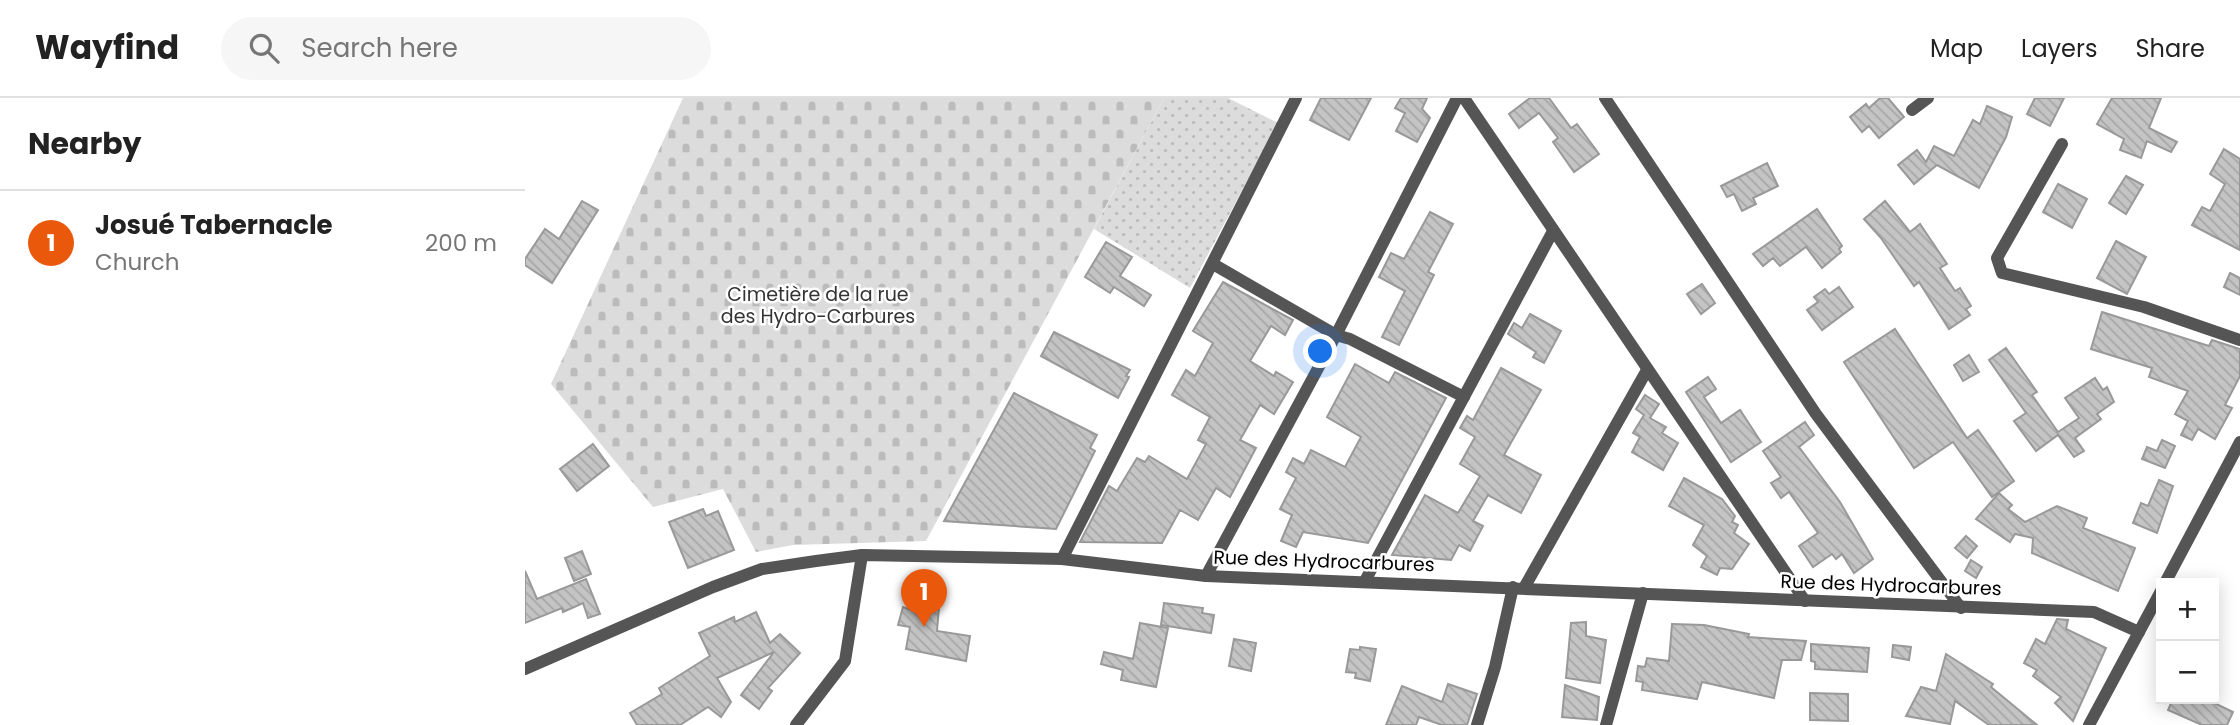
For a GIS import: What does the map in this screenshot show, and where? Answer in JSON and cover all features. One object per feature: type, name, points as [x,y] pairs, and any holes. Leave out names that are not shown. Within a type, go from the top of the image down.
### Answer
[{"type":"street","points":[[1062,559],[1296,98]]},
{"type":"street","points":[[1206,576],[1336,335],[1457,98]]},
{"type":"street","points":[[1464,98],[1805,601]]},
{"type":"street","points":[[1605,98],[1816,414],[1961,608]]},
{"type":"street","points":[[1912,110],[1928,98]]},
{"type":"street","points":[[2062,144],[1997,258],[2002,274],[2144,307],[2240,340]]},
{"type":"street","points":[[1365,581],[1553,231]]},
{"type":"street","points":[[1213,264],[1336,335],[1350,339],[1464,397]]},
{"type":"street","points":[[1477,725],[1518,587],[1647,370]]},
{"type":"street","points":[[2168,578],[2240,442]]},
{"type":"street","points":[[796,725],[845,661],[862,555]]},
{"type":"street","name":"Rue des Hydrocarbures","points":[[525,669],[713,587],[762,569],[862,555],[1062,559],[1206,576],[2094,612],[2139,632]]},
{"type":"street","points":[[1605,725],[1643,593]]},
{"type":"street","points":[[2089,725],[2156,600]]},
{"type":"green space","name":"Cimetière de la rue des Hydro-Carbures","points":[[683,98],[1164,98],[926,541],[793,545],[756,552],[723,489],[653,507],[551,384]]},
{"type":"green space","points":[[1164,98],[1228,98],[1278,123],[1190,288],[1094,229]]},
{"type":"building","points":[[1321,98],[1371,98],[1349,140],[1310,120]]},
{"type":"building","points":[[1401,98],[1427,98],[1422,109],[1430,118],[1417,142],[1396,131],[1405,113],[1395,108]]},
{"type":"building","points":[[1530,98],[1549,98],[1571,128],[1577,124],[1599,154],[1574,172],[1553,142],[1558,138],[1539,113],[1519,128],[1509,114]]},
{"type":"building","points":[[1880,98],[1888,98],[1904,117],[1879,138],[1869,126],[1862,132],[1850,117],[1866,104],[1869,108]]},
{"type":"building","points":[[2035,98],[2064,98],[2050,126],[2027,114]]},
{"type":"building","points":[[2112,98],[2161,98],[2149,128],[2177,142],[2171,152],[2147,141],[2141,158],[2120,150],[2124,139],[2097,124]]},
{"type":"building","points":[[1987,106],[2012,117],[2006,137],[1979,188],[1937,165],[1914,184],[1898,165],[1917,150],[1926,162],[1934,146],[1954,156],[1973,120],[1980,124]]},
{"type":"building","points":[[2224,149],[2240,159],[2240,250],[2192,225],[2202,207],[2210,211],[2225,184],[2210,174]]},
{"type":"building","points":[[1767,163],[1778,186],[1753,198],[1756,204],[1742,211],[1734,194],[1727,197],[1721,186]]},
{"type":"building","points":[[2126,176],[2143,185],[2126,214],[2109,203]]},
{"type":"building","points":[[2058,184],[2087,199],[2072,228],[2043,212]]},
{"type":"building","points":[[582,201],[598,210],[552,283],[525,265],[525,259],[545,229],[559,239]]},
{"type":"building","points":[[1885,201],[1910,232],[1920,224],[1947,264],[1940,268],[1955,291],[1960,288],[1971,306],[1966,309],[1970,315],[1949,329],[1919,282],[1914,286],[1881,238],[1864,219]]},
{"type":"building","points":[[1817,209],[1842,246],[1839,249],[1841,252],[1822,268],[1806,247],[1780,266],[1773,258],[1763,266],[1753,254]]},
{"type":"building","points":[[1430,212],[1453,224],[1428,272],[1434,275],[1399,345],[1382,337],[1405,291],[1379,277],[1391,253],[1404,259]]},
{"type":"building","points":[[2116,241],[2146,257],[2127,294],[2097,278]]},
{"type":"building","points":[[1106,242],[1132,257],[1120,276],[1151,295],[1144,306],[1114,287],[1110,293],[1085,277]]},
{"type":"building","points":[[2230,273],[2240,278],[2240,295],[2224,287]]},
{"type":"building","points":[[1223,282],[1293,320],[1285,335],[1271,326],[1250,361],[1274,376],[1276,372],[1293,382],[1274,414],[1260,405],[1240,440],[1256,448],[1230,497],[1216,488],[1198,520],[1180,510],[1162,543],[1080,542],[1109,486],[1117,491],[1137,458],[1145,462],[1149,456],[1187,479],[1206,444],[1198,440],[1210,417],[1172,395],[1186,370],[1195,376],[1213,343],[1193,331]]},
{"type":"building","points":[[1702,284],[1715,303],[1701,314],[1687,294]]},
{"type":"building","points":[[1839,287],[1853,307],[1822,330],[1807,310],[1818,302],[1814,297],[1825,289],[1829,294]]},
{"type":"building","points":[[2102,312],[2209,346],[2212,340],[2240,349],[2240,376],[2225,405],[2232,408],[2215,439],[2198,429],[2192,440],[2181,435],[2188,421],[2175,414],[2188,391],[2149,377],[2152,368],[2091,349]]},
{"type":"building","points":[[1530,314],[1561,331],[1544,363],[1533,357],[1536,352],[1508,334],[1514,323],[1522,328]]},
{"type":"building","points":[[1895,329],[1967,438],[1978,430],[2014,481],[1992,497],[1953,442],[1914,468],[1844,362]]},
{"type":"building","points":[[1054,332],[1130,370],[1118,398],[1041,356]]},
{"type":"building","points":[[2006,348],[2037,392],[2032,395],[2058,432],[2079,418],[2065,398],[2095,378],[2103,390],[2107,387],[2114,402],[2097,414],[2101,419],[2075,438],[2084,451],[2074,457],[2058,435],[2036,451],[2014,421],[2026,413],[1989,360]]},
{"type":"building","points":[[1969,355],[1979,372],[1963,381],[1954,365]]},
{"type":"building","points":[[1355,364],[1389,383],[1395,372],[1446,398],[1368,543],[1303,532],[1296,547],[1281,541],[1292,515],[1280,509],[1296,478],[1286,472],[1293,458],[1304,464],[1311,450],[1345,467],[1361,437],[1327,417]]},
{"type":"building","points":[[1501,368],[1541,390],[1504,455],[1541,475],[1521,513],[1488,495],[1473,521],[1483,526],[1470,551],[1459,545],[1451,560],[1392,555],[1425,495],[1458,513],[1480,476],[1460,464],[1475,437],[1460,428],[1467,416],[1473,420]]},
{"type":"building","points":[[1708,377],[1716,389],[1704,397],[1721,423],[1740,410],[1761,442],[1731,462],[1686,392]]},
{"type":"building","points":[[1014,393],[1097,435],[1090,448],[1095,451],[1056,529],[944,521]]},
{"type":"building","points":[[1645,395],[1659,404],[1650,418],[1666,427],[1662,433],[1678,443],[1663,470],[1632,452],[1640,437],[1633,433],[1644,415],[1636,409]]},
{"type":"building","points":[[1805,422],[1814,435],[1799,447],[1840,502],[1873,559],[1854,573],[1842,554],[1836,559],[1832,554],[1813,567],[1799,546],[1818,533],[1789,492],[1781,498],[1771,483],[1781,477],[1763,451]]},
{"type":"building","points":[[2162,440],[2175,446],[2165,468],[2142,459],[2147,447],[2157,451]]},
{"type":"building","points":[[593,444],[609,466],[577,491],[560,469]]},
{"type":"building","points":[[1684,478],[1722,499],[1735,516],[1732,522],[1738,525],[1734,533],[1749,544],[1732,569],[1720,568],[1717,575],[1701,567],[1707,556],[1693,545],[1704,525],[1669,506]]},
{"type":"building","points":[[2159,480],[2173,486],[2157,533],[2133,523],[2141,503],[2148,506]]},
{"type":"building","points":[[1999,493],[2012,505],[2008,509],[2025,522],[2057,506],[2087,518],[2083,528],[2135,548],[2118,591],[2032,553],[2033,538],[2015,534],[2010,542],[1976,519]]},
{"type":"building","points":[[703,509],[706,516],[718,511],[734,550],[688,568],[669,522]]},
{"type":"building","points":[[1966,536],[1977,546],[1967,558],[1955,548]]},
{"type":"building","points":[[582,551],[591,574],[574,581],[565,558]]},
{"type":"building","points":[[1971,560],[1982,567],[1976,578],[1965,571]]},
{"type":"building","points":[[525,571],[537,599],[586,579],[600,614],[588,618],[583,603],[563,612],[562,608],[525,623]]},
{"type":"building","points":[[914,590],[940,595],[937,631],[970,636],[966,661],[906,649],[910,627],[898,625],[903,607],[911,610]]},
{"type":"building","points":[[1164,603],[1203,608],[1202,613],[1214,615],[1211,633],[1161,625]]},
{"type":"building","points":[[756,612],[770,643],[780,634],[800,653],[768,688],[772,691],[759,709],[741,695],[774,652],[717,678],[731,702],[721,717],[708,707],[680,725],[637,725],[630,713],[662,694],[659,688],[710,656],[699,633],[734,617],[735,622]]},
{"type":"building","points":[[2057,619],[2068,620],[2066,629],[2106,648],[2073,721],[2055,703],[2061,697],[2033,676],[2037,670],[2024,663],[2036,639],[2045,644]]},
{"type":"building","points":[[1586,622],[1586,636],[1606,640],[1600,683],[1566,678],[1571,623]]},
{"type":"building","points":[[1140,623],[1168,628],[1156,687],[1121,680],[1123,670],[1101,664],[1104,652],[1133,659]]},
{"type":"building","points":[[1672,624],[1704,625],[1749,634],[1748,637],[1806,641],[1801,660],[1782,660],[1774,698],[1702,682],[1697,699],[1642,690],[1643,682],[1636,681],[1638,666],[1645,667],[1647,658],[1669,661]]},
{"type":"building","points":[[1234,639],[1256,643],[1251,671],[1229,666]]},
{"type":"building","points":[[1811,644],[1869,648],[1867,672],[1815,669],[1815,662],[1811,661]]},
{"type":"building","points":[[1893,645],[1911,647],[1909,660],[1892,657]]},
{"type":"building","points":[[1360,647],[1376,649],[1370,681],[1355,678],[1356,673],[1346,672],[1350,649],[1360,650]]},
{"type":"building","points":[[1946,654],[1993,684],[1991,687],[2037,725],[1989,725],[1955,701],[1950,724],[1906,716],[1921,687],[1936,691]]},
{"type":"building","points":[[1448,684],[1477,694],[1467,725],[1442,725],[1419,717],[1416,725],[1386,725],[1402,686],[1442,702]]},
{"type":"building","points":[[1565,685],[1599,697],[1597,720],[1562,717]]},
{"type":"building","points":[[1810,693],[1848,694],[1848,721],[1810,720]]},
{"type":"building","points":[[2171,704],[2216,704],[2233,712],[2227,725],[2202,725],[2168,710]]},
{"type":"place","name":"Josué Tabernacle","points":[[924,627]]}]
